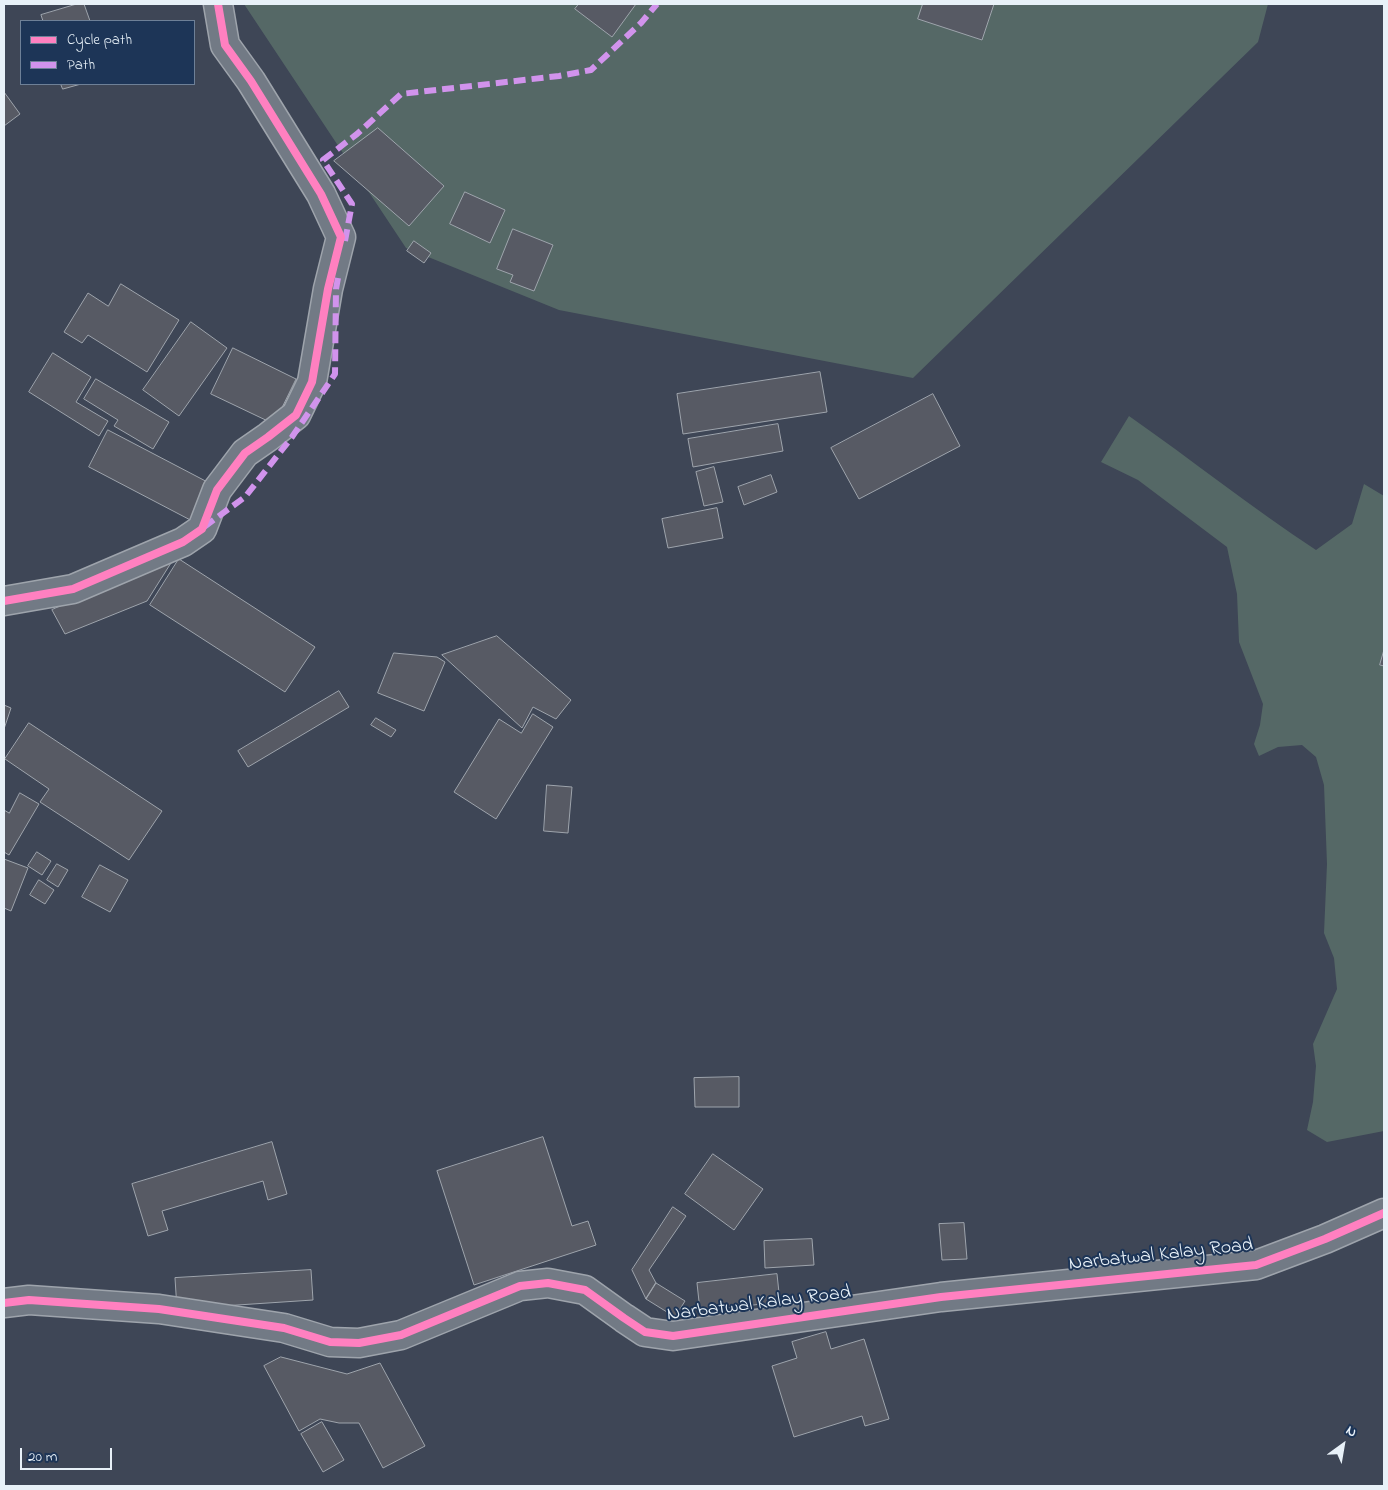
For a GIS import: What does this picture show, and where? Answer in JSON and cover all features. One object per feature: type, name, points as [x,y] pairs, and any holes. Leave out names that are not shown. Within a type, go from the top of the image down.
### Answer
[{"type":"street","points":[[4,602],[72,589],[189,538],[202,528],[218,490],[245,453],[296,415],[312,382],[328,289],[341,237],[321,194],[251,81],[225,45],[218,4]]},
{"type":"street","name":"Narbatwal Kalay Road","points":[[4,1303],[29,1300],[159,1309],[284,1328],[330,1342],[360,1343],[401,1335],[520,1286],[548,1283],[585,1290],[645,1332],[674,1336],[941,1297],[1256,1265],[1325,1239],[1384,1213]]},
{"type":"shaded area","points":[[244,4],[1268,4],[1258,42],[913,378],[559,310],[406,248]]},
{"type":"shaded area","points":[[1129,416],[1316,550],[1352,524],[1364,484],[1384,496],[1384,1131],[1327,1142],[1307,1130],[1313,1102],[1316,1066],[1313,1044],[1337,989],[1334,958],[1324,933],[1327,864],[1324,785],[1316,757],[1302,745],[1278,747],[1259,756],[1254,744],[1260,725],[1263,704],[1239,642],[1237,594],[1227,547],[1138,480],[1101,462]]},
{"type":"building","points":[[77,4],[84,4],[90,20],[43,20],[41,15]]},
{"type":"building","points":[[579,4],[636,4],[612,37],[575,9]]},
{"type":"building","points":[[923,4],[994,4],[982,40],[918,19]]},
{"type":"building","points":[[61,85],[77,85],[63,89]]},
{"type":"building","points":[[4,92],[20,114],[4,126]]},
{"type":"building","points":[[378,128],[444,186],[409,226],[334,161]]},
{"type":"building","points":[[465,192],[505,210],[490,243],[450,224]]},
{"type":"building","points":[[513,229],[553,245],[534,291],[510,282],[513,275],[497,269]]},
{"type":"building","points":[[414,241],[431,253],[424,263],[407,251]]},
{"type":"building","points":[[121,284],[179,320],[147,372],[88,335],[82,343],[64,332],[88,293],[108,306]]},
{"type":"building","points":[[191,322],[227,348],[179,416],[143,390]]},
{"type":"building","points":[[233,348],[296,379],[274,424],[211,394]]},
{"type":"building","points":[[53,353],[91,377],[76,402],[108,421],[99,436],[29,392]]},
{"type":"building","points":[[820,372],[827,412],[683,434],[677,394]]},
{"type":"building","points":[[96,379],[169,422],[153,449],[114,426],[118,420],[84,399]]},
{"type":"building","points":[[933,394],[960,446],[859,499],[831,448]]},
{"type":"building","points":[[778,424],[783,451],[693,467],[688,439]]},
{"type":"building","points":[[108,430],[217,487],[198,524],[89,467]]},
{"type":"building","points":[[714,467],[723,502],[704,506],[696,472]]},
{"type":"building","points":[[771,475],[777,492],[744,505],[738,487]]},
{"type":"building","points":[[717,508],[723,538],[668,548],[662,519]]},
{"type":"building","points":[[176,555],[147,601],[65,634],[52,610]]},
{"type":"building","points":[[179,559],[315,647],[285,692],[150,605]]},
{"type":"building","points":[[497,636],[571,700],[556,719],[533,707],[522,728],[442,655]]},
{"type":"building","points":[[1384,650],[1384,666],[1380,665]]},
{"type":"building","points":[[394,653],[437,657],[445,662],[424,711],[378,693]]},
{"type":"building","points":[[339,691],[349,707],[248,767],[238,751]]},
{"type":"building","points":[[4,705],[11,708],[4,729]]},
{"type":"building","points":[[533,714],[553,727],[496,819],[454,792],[499,719],[521,733]]},
{"type":"building","points":[[376,718],[396,730],[391,737],[371,725]]},
{"type":"building","points":[[29,723],[162,811],[129,860],[40,802],[49,789],[5,759]]},
{"type":"building","points":[[547,785],[572,787],[568,833],[544,831]]},
{"type":"building","points":[[20,793],[39,804],[9,855],[4,852],[4,810],[9,813]]},
{"type":"building","points":[[37,852],[51,861],[42,875],[28,866]]},
{"type":"building","points":[[4,859],[28,868],[11,911],[4,908]]},
{"type":"building","points":[[57,864],[68,870],[58,887],[47,880]]},
{"type":"building","points":[[100,865],[128,880],[110,912],[82,897]]},
{"type":"building","points":[[39,880],[54,890],[45,904],[30,895]]},
{"type":"building","points":[[739,1077],[739,1107],[695,1107],[694,1078]]},
{"type":"building","points":[[543,1137],[572,1226],[588,1221],[596,1245],[474,1285],[437,1171]]},
{"type":"building","points":[[272,1142],[287,1194],[268,1200],[263,1181],[162,1211],[168,1230],[148,1236],[132,1184]]},
{"type":"building","points":[[713,1154],[763,1189],[734,1230],[685,1194]]},
{"type":"building","points":[[673,1207],[686,1216],[649,1270],[656,1283],[646,1299],[632,1270]]},
{"type":"building","points":[[964,1223],[967,1259],[942,1260],[939,1224]]},
{"type":"building","points":[[812,1239],[814,1265],[765,1268],[764,1241]]},
{"type":"building","points":[[311,1270],[313,1300],[177,1309],[175,1278]]},
{"type":"building","points":[[777,1274],[780,1302],[700,1311],[697,1283]]},
{"type":"building","points":[[656,1283],[685,1301],[675,1317],[646,1299]]},
{"type":"building","points":[[826,1332],[831,1349],[864,1339],[889,1419],[865,1426],[862,1416],[794,1437],[772,1366],[797,1358],[792,1342]]},
{"type":"building","points":[[281,1357],[347,1374],[380,1363],[425,1446],[383,1468],[359,1423],[339,1423],[320,1419],[299,1431],[264,1366]]},
{"type":"building","points":[[322,1422],[344,1460],[323,1472],[301,1434]]},
{"type":"marked path","points":[[345,241],[352,204],[323,160],[357,134],[401,94],[559,76],[591,70],[641,23],[657,4]]},
{"type":"marked path","points":[[204,527],[245,497],[292,437],[335,374],[336,289],[338,278]]},
{"type":"cycle path","points":[[4,601],[73,589],[183,542],[202,529],[217,490],[245,453],[296,415],[312,382],[328,289],[341,237],[321,194],[251,81],[225,45],[218,4]]},
{"type":"cycle path","points":[[4,1303],[29,1300],[159,1309],[284,1328],[330,1342],[359,1343],[401,1335],[520,1286],[548,1283],[585,1290],[645,1332],[673,1336],[941,1297],[1256,1265],[1325,1239],[1384,1213]]}]
